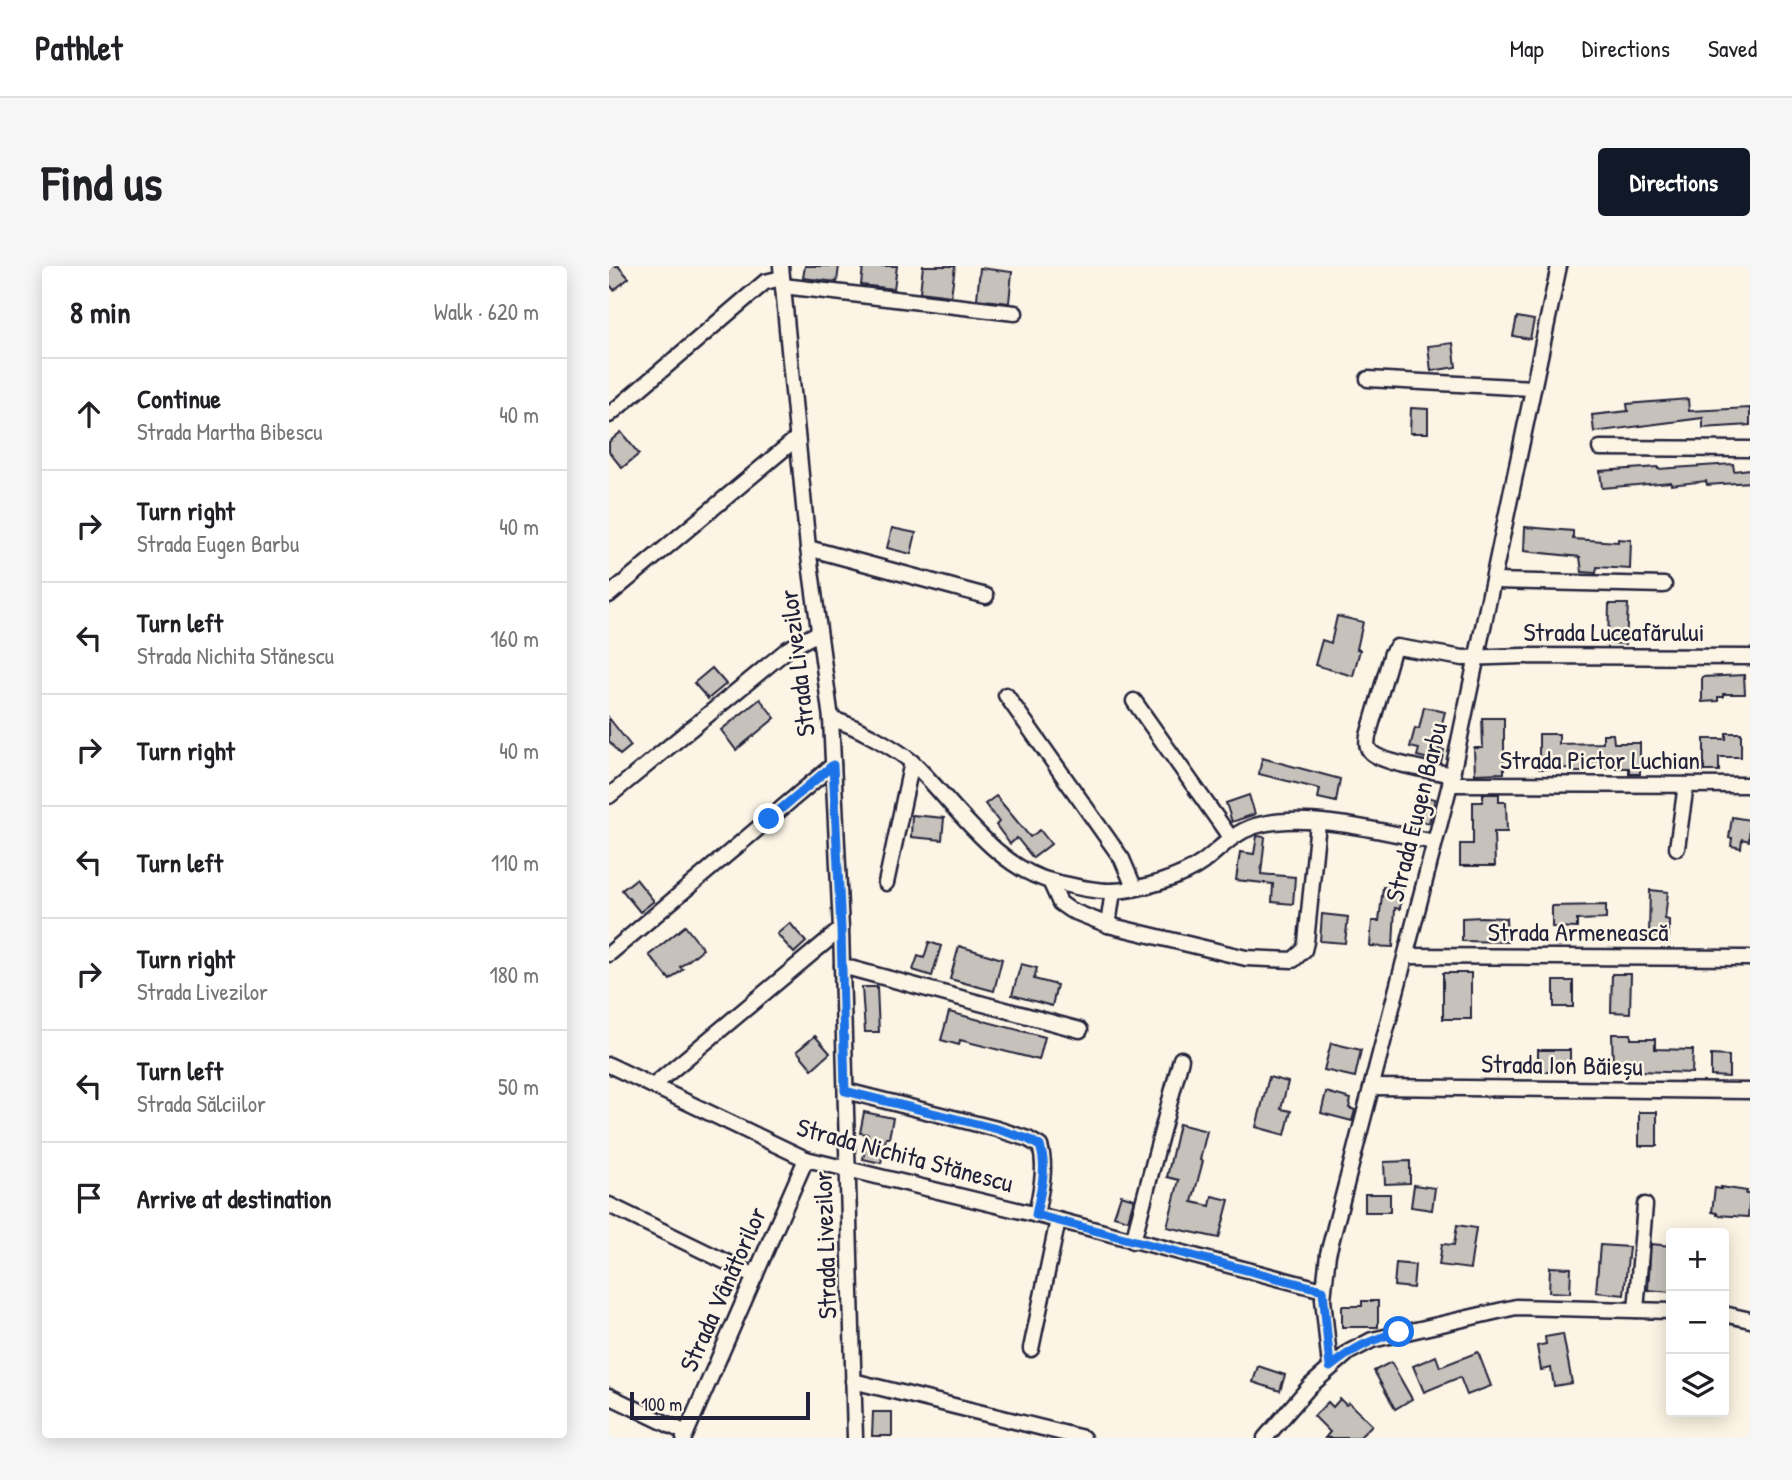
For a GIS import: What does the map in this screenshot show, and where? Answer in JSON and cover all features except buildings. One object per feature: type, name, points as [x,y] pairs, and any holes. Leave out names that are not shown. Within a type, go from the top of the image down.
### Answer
[{"type":"street","name":"Strada Eugen Barbu","points":[[1330,1367],[1323,1290],[1328,1254],[1451,779],[1479,657],[1559,266]]},
{"type":"street","points":[[609,415],[765,282],[782,277],[1015,313]]},
{"type":"street","name":"Strada Livezilor","points":[[782,277],[808,548],[831,719],[841,929],[855,1438]]},
{"type":"street","points":[[1368,379],[1532,388]]},
{"type":"street","points":[[609,595],[797,438]]},
{"type":"street","points":[[1600,448],[1750,449]]},
{"type":"street","points":[[808,548],[986,596]]},
{"type":"street","points":[[1494,582],[1664,585]]},
{"type":"street","points":[[609,796],[788,649],[818,633]]},
{"type":"street","name":"Strada Luceafărului","points":[[1451,779],[1373,754],[1367,744],[1392,653],[1397,647],[1445,656],[1479,657],[1750,657]]},
{"type":"street","points":[[1006,695],[1122,859],[1134,887]]},
{"type":"street","points":[[1134,701],[1230,837]]},
{"type":"street","points":[[831,719],[844,722],[912,762],[997,851],[1019,866],[1051,881],[1113,891],[1164,881],[1202,863],[1230,837],[1254,826],[1269,823],[1304,821],[1434,842]]},
{"type":"street","points":[[886,883],[912,762]]},
{"type":"street","points":[[609,954],[833,765]]},
{"type":"street","name":"Strada Pictor Luchian","points":[[1451,779],[1750,785]]},
{"type":"street","points":[[1677,848],[1686,785]]},
{"type":"street","points":[[1051,881],[1060,903],[1070,911],[1108,925],[1246,958],[1293,960],[1304,950],[1306,942],[1318,823]]},
{"type":"street","points":[[1108,925],[1113,891]]},
{"type":"street","points":[[653,1086],[841,929]]},
{"type":"street","name":"Strada Armenească","points":[[1406,956],[1750,958]]},
{"type":"street","points":[[842,966],[1080,1030]]},
{"type":"street","points":[[1133,1241],[1181,1059]]},
{"type":"street","name":"Strada Nichita Stănescu","points":[[609,1065],[806,1159],[1058,1220],[1323,1290]]},
{"type":"street","name":"Strada Ion Băieșu","points":[[1373,1087],[1750,1091]]},
{"type":"street","points":[[845,1091],[997,1129],[1034,1141],[1040,1146],[1043,1157],[1043,1180],[1036,1215]]},
{"type":"street","name":"Strada Vânătorilor","points":[[685,1435],[806,1159]]},
{"type":"street","points":[[609,1205],[755,1276]]},
{"type":"street","points":[[1636,1310],[1645,1205]]},
{"type":"street","points":[[1031,1349],[1058,1220]]},
{"type":"street","points":[[1265,1438],[1330,1367],[1349,1352],[1372,1340],[1516,1307],[1666,1311]]},
{"type":"street","points":[[1729,1315],[1750,1320]]},
{"type":"street","points":[[853,1381],[1083,1438]]},
{"type":"street","points":[[609,1396],[685,1435]]},
{"type":"route","points":[[769,819],[833,765],[845,1091],[997,1129],[1034,1141],[1040,1146],[1043,1157],[1043,1180],[1036,1215],[1323,1290],[1330,1367],[1349,1352],[1372,1340],[1399,1332]]}]
